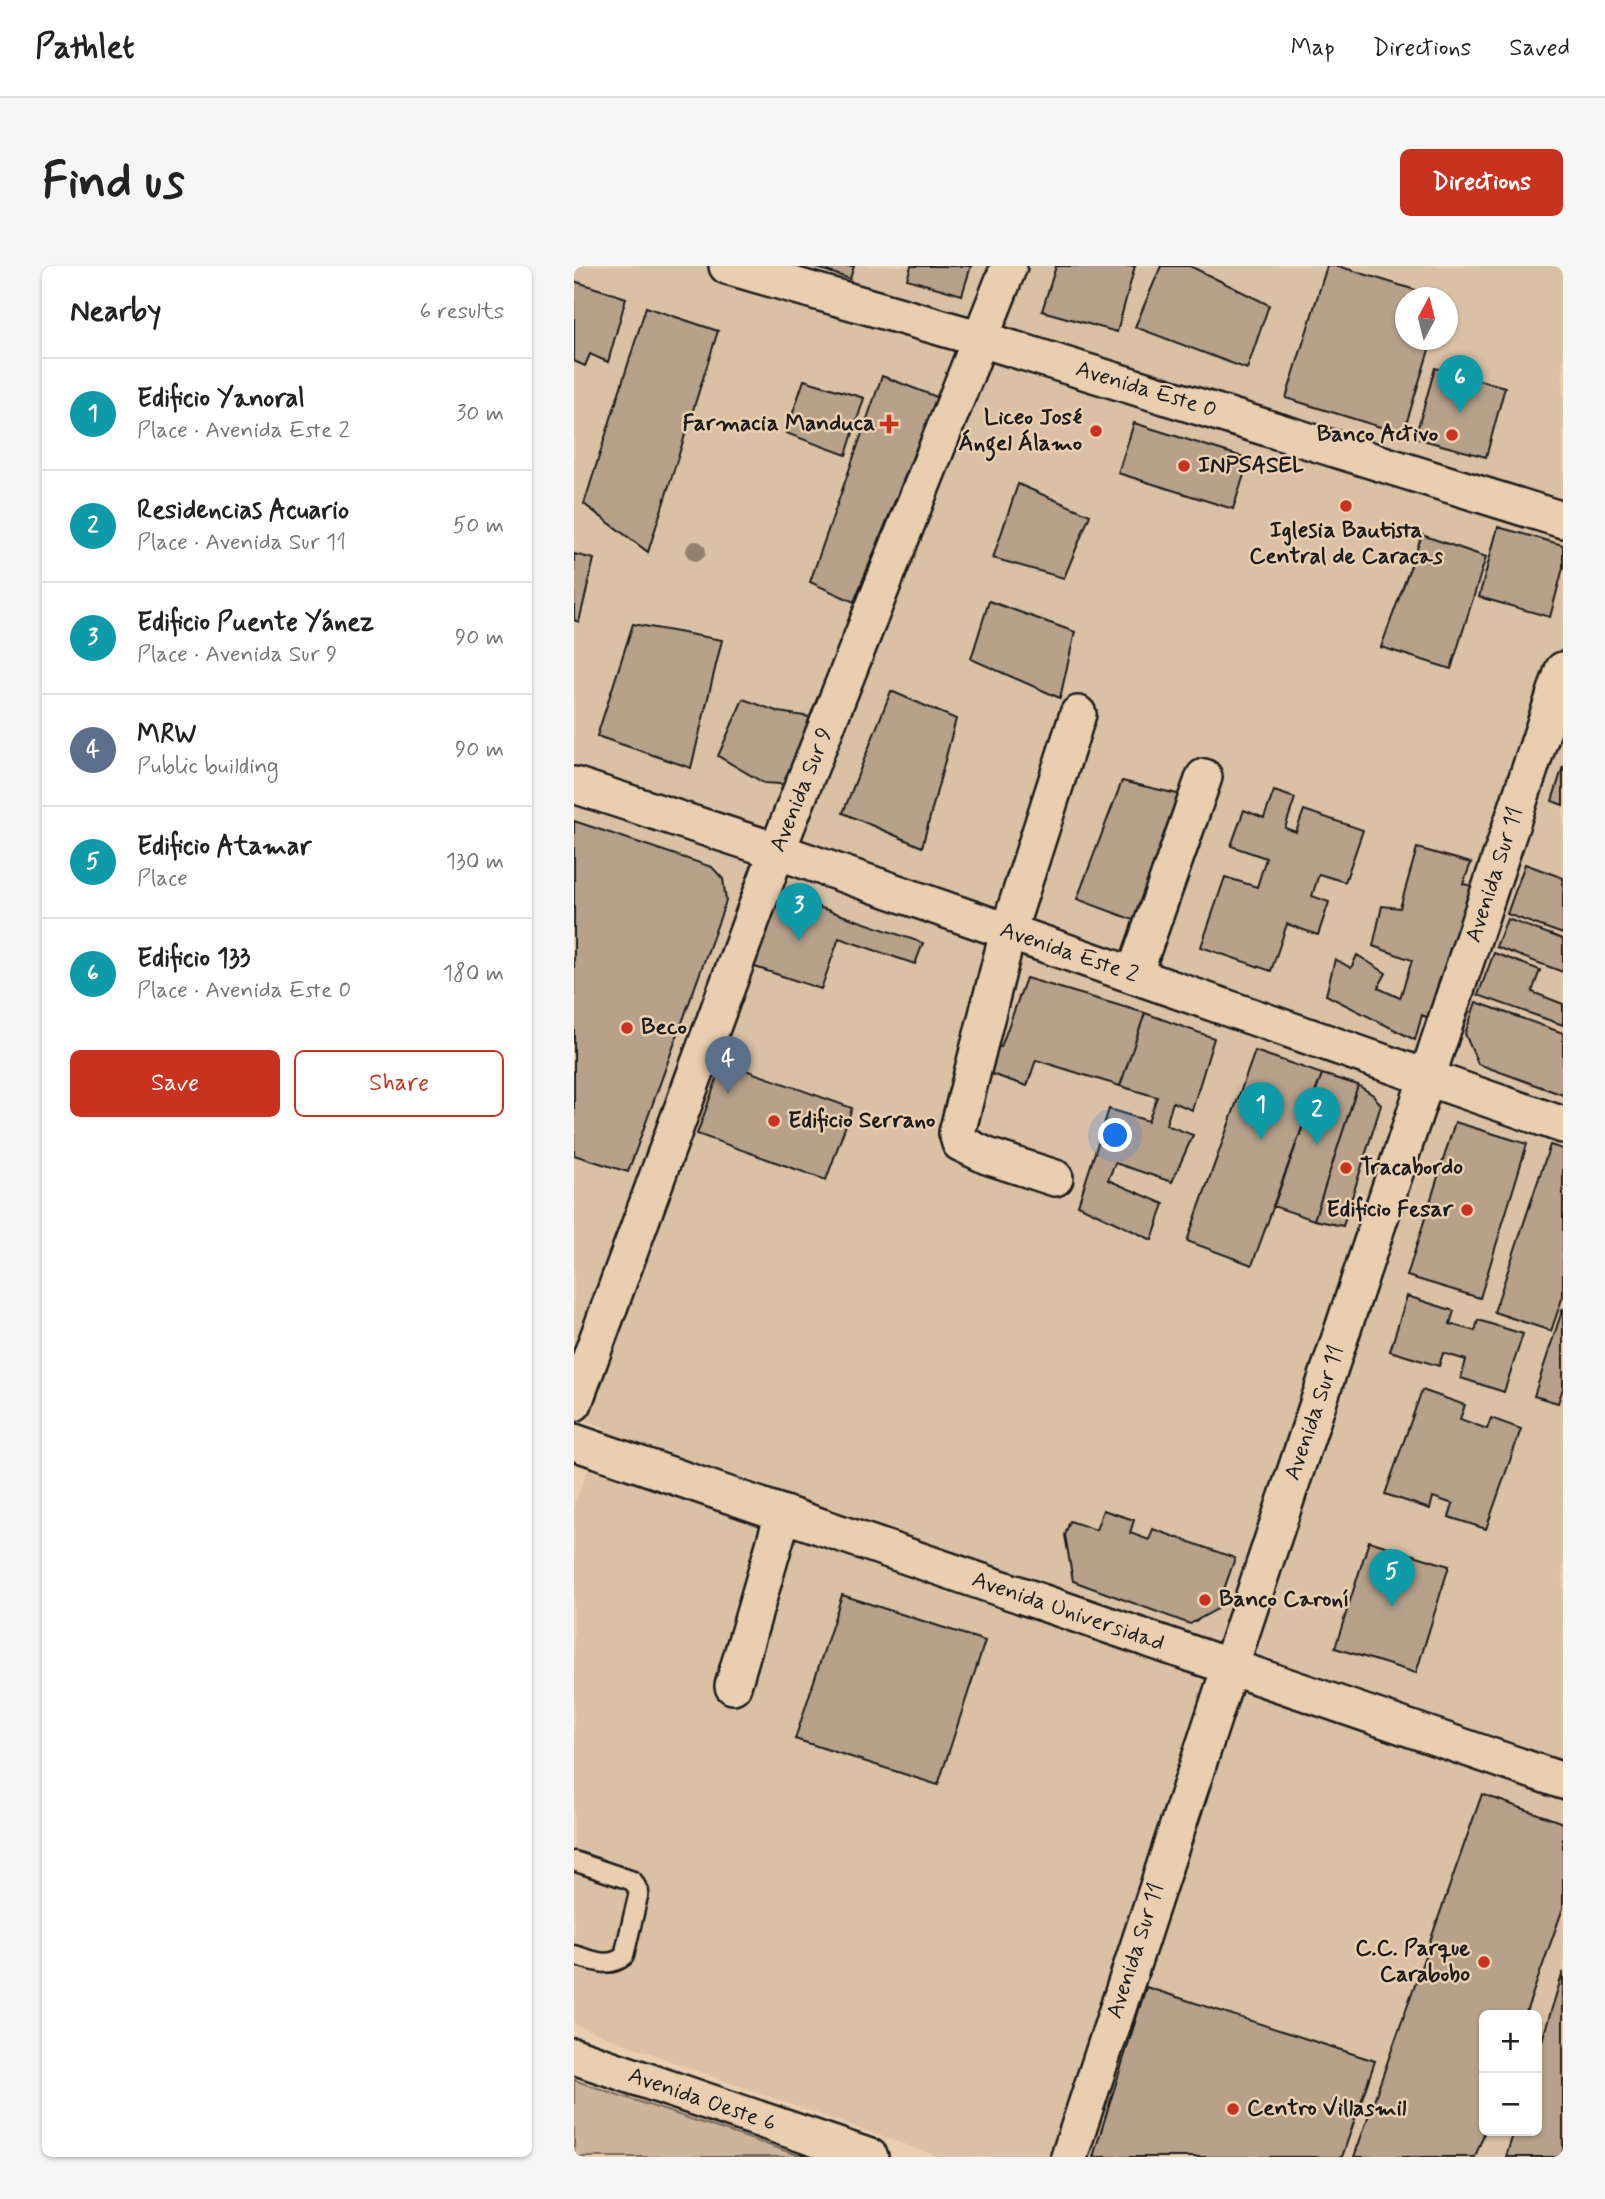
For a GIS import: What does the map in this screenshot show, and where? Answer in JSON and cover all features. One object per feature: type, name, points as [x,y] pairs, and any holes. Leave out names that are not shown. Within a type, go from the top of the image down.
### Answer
[{"type":"street","name":"Avenida Este 0","points":[[727,266],[982,339],[1563,520]]},
{"type":"street","name":"Avenida Sur 9","points":[[574,1403],[777,851],[1009,266]]},
{"type":"street","name":"Avenida Sur 11","points":[[1069,2157],[1563,670]]},
{"type":"street","points":[[1055,1178],[987,1156],[960,1143],[957,1133],[1008,932],[1078,714]]},
{"type":"street","points":[[1134,975],[1204,778]]},
{"type":"street","name":"Avenida Este 2","points":[[574,785],[777,851],[1563,1125]]},
{"type":"street","name":"Avenida Universidad","points":[[574,1442],[1563,1781]]},
{"type":"street","points":[[733,1686],[783,1514]]},
{"type":"street","name":"Avenida Oeste 6","points":[[574,2056],[870,2157]]},
{"type":"lane","points":[[574,1861],[633,1881],[639,1892],[624,1956],[616,1963],[607,1964],[574,1955]]},
{"type":"shaded area","points":[[574,266],[1563,266],[1563,2157],[940,2157],[574,2024],[574,1504],[605,1427],[574,1417]]},
{"type":"shaded area","points":[[574,2080],[804,2157],[574,2157]]},
{"type":"building","points":[[812,266],[854,266],[850,279]]},
{"type":"building","points":[[911,266],[971,266],[962,295],[907,279]]},
{"type":"building","points":[[1056,266],[1135,266],[1117,332],[1042,311]]},
{"type":"building","points":[[1161,266],[1190,266],[1269,305],[1247,369],[1135,327]]},
{"type":"building","points":[[1327,266],[1338,266],[1406,287],[1395,287],[1395,350],[1429,350],[1403,434],[1286,398]]},
{"type":"building","points":[[574,281],[626,298],[608,362],[590,354],[585,366],[574,361]]},
{"type":"building","points":[[646,307],[718,331],[648,552],[584,504]]},
{"type":"building","points":[[1435,368],[1505,387],[1486,457],[1415,438]]},
{"type":"building","points":[[882,376],[937,397],[854,602],[810,582]]},
{"type":"building","points":[[804,380],[864,398],[846,455],[786,433]]},
{"type":"building","name":"INPSASEL","points":[[1134,423],[1249,459],[1233,509],[1118,473]]},
{"type":"building","points":[[1018,484],[1090,515],[1064,578],[993,558]]},
{"type":"building","points":[[1498,527],[1563,545],[1563,568],[1550,617],[1479,597]]},
{"type":"building","points":[[1422,535],[1486,557],[1451,669],[1381,647]]},
{"type":"building","points":[[574,554],[594,559],[579,622],[574,620]]},
{"type":"building","points":[[989,601],[1075,632],[1060,698],[971,659]]},
{"type":"building","points":[[633,624],[722,640],[691,768],[597,736]]},
{"type":"building","points":[[891,691],[956,719],[922,847],[843,813]]},
{"type":"building","points":[[743,699],[779,712],[823,719],[796,785],[764,783],[718,756]]},
{"type":"building","points":[[1563,766],[1563,805],[1552,801]]},
{"type":"building","points":[[1122,781],[1190,797],[1144,924],[1077,899]]},
{"type":"building","points":[[1274,791],[1295,798],[1285,828],[1296,832],[1304,810],[1363,830],[1345,882],[1319,874],[1312,896],[1329,902],[1318,935],[1287,924],[1271,971],[1201,947],[1225,877],[1257,887],[1266,858],[1231,846],[1244,810],[1264,818]]},
{"type":"building","name":"Beco","points":[[574,821],[712,867],[723,879],[726,901],[628,1172],[574,1155]]},
{"type":"building","points":[[1417,848],[1471,863],[1463,884],[1478,887],[1432,1020],[1422,1015],[1415,1040],[1326,995],[1335,959],[1351,968],[1357,955],[1386,973],[1378,988],[1400,998],[1412,960],[1373,946],[1382,906],[1400,908]]},
{"type":"building","points":[[1525,864],[1563,878],[1563,934],[1507,914]]},
{"type":"building","points":[[778,893],[923,943],[915,964],[839,938],[821,989],[752,966]]},
{"type":"building","points":[[1507,919],[1563,939],[1563,972],[1496,947]]},
{"type":"building","points":[[1494,953],[1540,970],[1532,992],[1563,1004],[1563,1025],[1478,995]]},
{"type":"building","points":[[1026,978],[1145,1013],[1120,1086],[1036,1060],[1027,1086],[985,1072],[990,1047],[1001,1047]]},
{"type":"building","points":[[1476,1002],[1563,1033],[1563,1095],[1478,1064],[1465,1034]]},
{"type":"building","points":[[1145,1013],[1214,1038],[1192,1110],[1173,1102],[1166,1125],[1193,1135],[1172,1182],[1115,1163],[1108,1180],[1164,1204],[1152,1240],[1078,1205],[1109,1109],[1148,1121],[1157,1097],[1120,1086]]},
{"type":"building","points":[[1255,1051],[1322,1074],[1252,1265],[1187,1241]]},
{"type":"building","name":"Edificio Serrano","points":[[723,1062],[852,1108],[826,1180],[697,1134]]},
{"type":"building","points":[[1322,1074],[1358,1085],[1314,1220],[1273,1206]]},
{"type":"building","name":"Tracabordo","points":[[1358,1085],[1373,1095],[1381,1105],[1343,1226],[1314,1220]]},
{"type":"building","name":"Edificio Fesar","points":[[1455,1122],[1527,1144],[1480,1298],[1407,1276]]},
{"type":"building","points":[[1550,1145],[1563,1149],[1563,1296],[1551,1331],[1494,1312]]},
{"type":"building","points":[[1407,1296],[1454,1311],[1450,1324],[1475,1331],[1478,1320],[1523,1334],[1504,1392],[1461,1378],[1466,1360],[1443,1353],[1439,1366],[1390,1351]]},
{"type":"building","points":[[1563,1308],[1563,1388],[1558,1403],[1534,1396]]},
{"type":"building","points":[[1422,1390],[1465,1405],[1460,1419],[1487,1429],[1491,1418],[1521,1429],[1486,1529],[1449,1517],[1453,1504],[1433,1497],[1430,1509],[1385,1494]]},
{"type":"building","points":[[1103,1510],[1134,1520],[1130,1533],[1149,1540],[1153,1529],[1235,1558],[1217,1609],[1190,1624],[1073,1581],[1065,1535],[1070,1521],[1096,1530]]},
{"type":"building","points":[[1369,1541],[1449,1566],[1416,1673],[1335,1648]]},
{"type":"building","points":[[842,1595],[985,1641],[938,1785],[795,1739]]},
{"type":"building","name":"C.C. Parque Carabobo","points":[[1482,1794],[1563,1823],[1563,1908],[1527,2010],[1479,2010],[1479,2136],[1483,2136],[1475,2157],[1354,2157]]},
{"type":"building","points":[[1563,1972],[1563,2157],[1506,2157],[1512,2136],[1542,2136],[1542,2041]]},
{"type":"building","name":"Centro Villasmil","points":[[1146,1987],[1375,2061],[1342,2157],[1093,2157]]},
{"type":"place","name":"Edificio 133","points":[[1460,413]]},
{"type":"place","name":"Farmacia Manduca","points":[[889,424]]},
{"type":"place","name":"Liceo José Ángel Álamo","points":[[1096,431]]},
{"type":"place","name":"Banco Activo","points":[[1452,435]]},
{"type":"place","name":"INPSASEL","points":[[1184,466]]},
{"type":"place","name":"Iglesia Bautista Central de Caracas","points":[[1346,506]]},
{"type":"place","name":"Edificio Puente Yánez","points":[[799,941]]},
{"type":"place","name":"Beco","points":[[627,1028]]},
{"type":"place","name":"MRW","points":[[728,1094]]},
{"type":"place","name":"Edificio Serrano","points":[[774,1121]]},
{"type":"place","name":"Edificio Yanoral","points":[[1261,1140]]},
{"type":"place","name":"Residencias Acuario","points":[[1317,1145]]},
{"type":"place","name":"Tracabordo","points":[[1346,1168]]},
{"type":"place","name":"Edificio Fesar","points":[[1467,1210]]},
{"type":"place","name":"Banco Caroní","points":[[1205,1600]]},
{"type":"place","name":"Edificio Atamar","points":[[1392,1607]]},
{"type":"place","name":"C.C. Parque Carabobo","points":[[1484,1962]]},
{"type":"place","name":"Centro Villasmil","points":[[1233,2109]]}]
